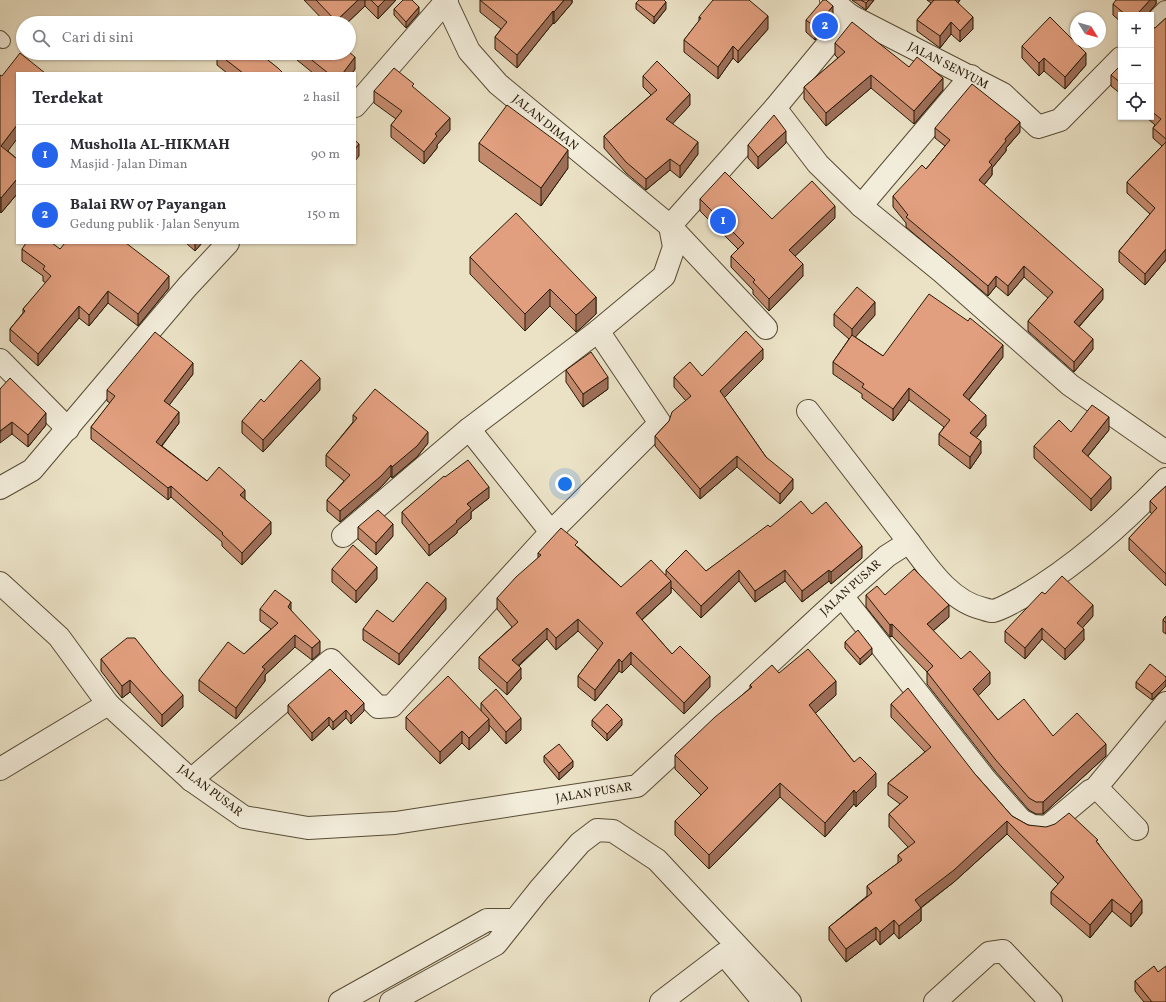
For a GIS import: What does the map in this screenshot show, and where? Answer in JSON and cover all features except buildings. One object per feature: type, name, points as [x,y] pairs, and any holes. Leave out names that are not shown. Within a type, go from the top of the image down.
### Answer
[{"type":"street","points":[[356,105],[446,0]]},
{"type":"street","name":"JALAN DIMAN","points":[[446,0],[469,51],[498,84],[670,226],[766,328]]},
{"type":"street","name":"JALAN SENYUM","points":[[831,0],[851,16],[971,76],[1002,94],[1038,127],[1060,120],[1118,61]]},
{"type":"street","points":[[1154,24],[1166,12]]},
{"type":"street","points":[[343,536],[469,429],[598,331],[664,276],[674,247],[670,226],[775,108],[851,16]]},
{"type":"street","points":[[861,206],[971,76]]},
{"type":"street","points":[[775,108],[818,164],[861,206],[942,272],[1070,385],[1166,452]]},
{"type":"street","points":[[0,488],[32,470],[187,287],[227,244]]},
{"type":"street","points":[[191,780],[331,660],[378,707],[392,706],[551,532],[660,423],[598,331]]},
{"type":"street","points":[[0,360],[68,429]]},
{"type":"street","points":[[808,411],[929,569],[949,591],[974,607],[993,611],[1048,583],[1136,510],[1166,479]]},
{"type":"street","points":[[469,429],[551,532]]},
{"type":"street","name":"JALAN PUSAR","points":[[0,583],[59,637],[108,704],[191,780],[244,817],[308,828],[395,823],[637,786],[842,596],[887,556],[909,542]]},
{"type":"street","points":[[842,596],[976,767],[1021,820],[1033,826],[1048,827],[1090,791],[1095,790],[1166,703]]},
{"type":"street","points":[[0,769],[108,704]]},
{"type":"street","points":[[1095,790],[1102,793],[1137,829]]},
{"type":"street","points":[[391,1002],[496,944],[514,920],[580,843],[597,830],[613,831],[657,860],[790,1002]]},
{"type":"street","points":[[340,1002],[487,920],[514,920]]},
{"type":"street","points":[[454,938],[467,960]]},
{"type":"street","points":[[935,1002],[989,953],[1003,951],[1051,1002]]},
{"type":"street","points":[[661,1002],[724,954],[764,1002]]},
{"type":"place","name":"Balai RW 07 Payangan","points":[[825,26]]},
{"type":"place","name":"Musholla AL-HIKMAH","points":[[723,221]]}]
